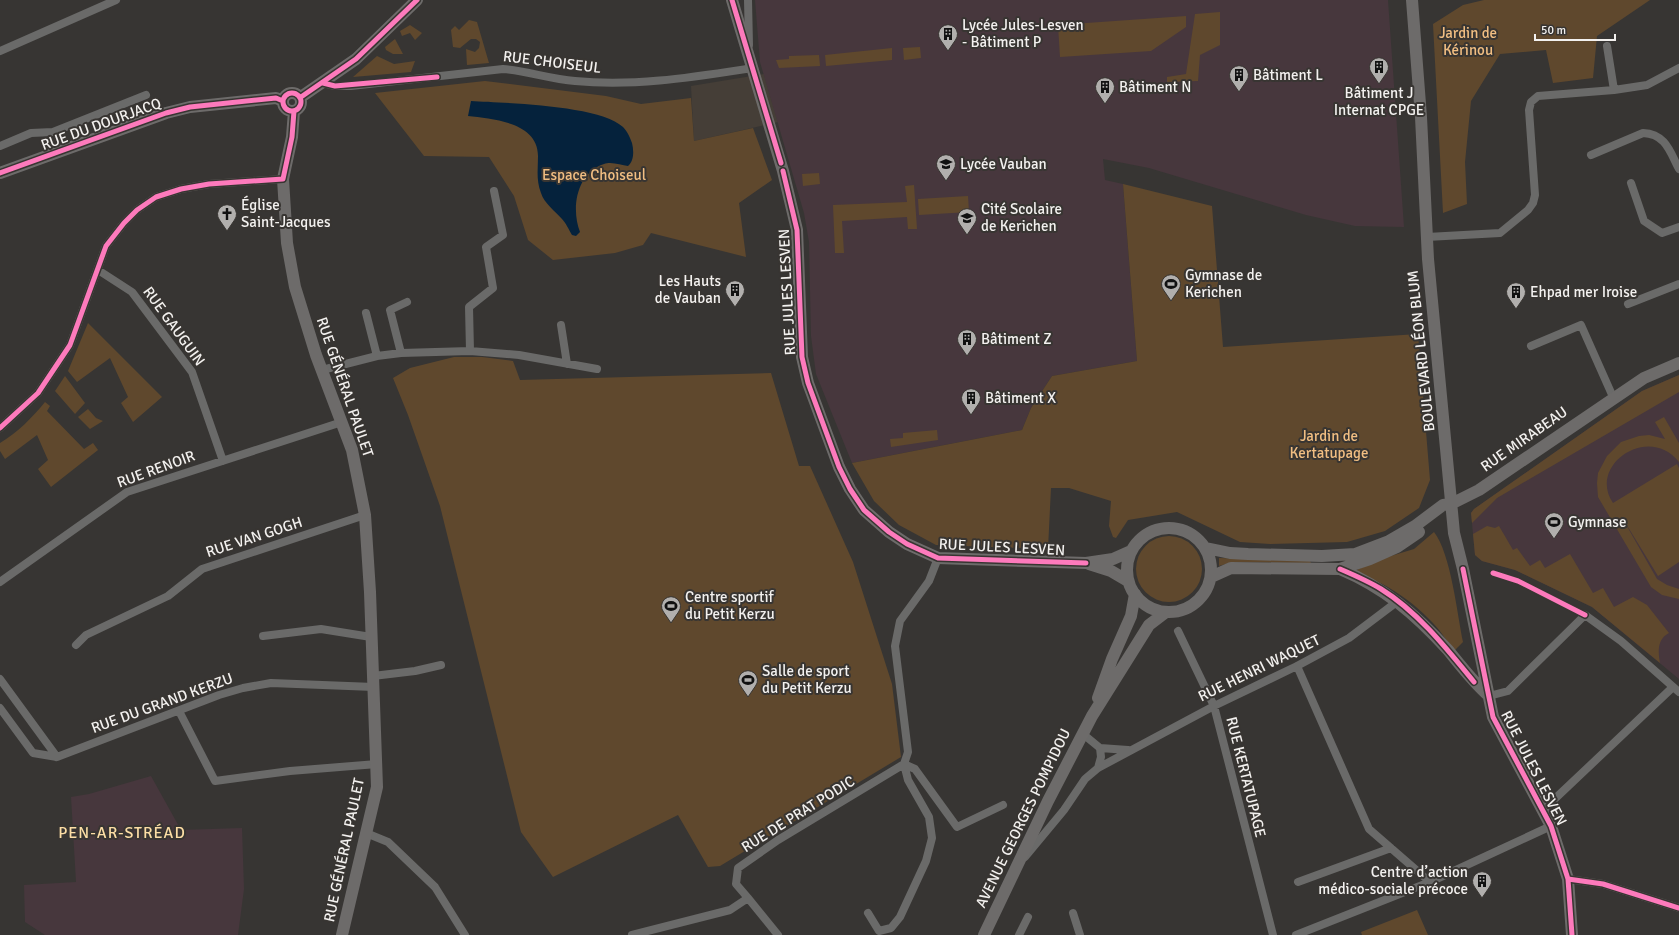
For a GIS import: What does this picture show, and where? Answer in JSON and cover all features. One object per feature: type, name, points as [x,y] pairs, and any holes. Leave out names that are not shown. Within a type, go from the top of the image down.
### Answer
[{"type":"main road","points":[[301,97],[356,59],[417,0]]},
{"type":"main road","name":"RUE JULES LESVEN","points":[[732,0],[785,177],[797,230],[802,357],[808,383],[839,467],[850,489],[864,510],[877,523],[908,544],[938,558],[1086,563],[1113,558],[1131,551]]},
{"type":"main road","name":"BOULEVARD LÉON BLUM","points":[[1412,0],[1427,237],[1454,533],[1464,569],[1489,696]]},
{"type":"main road","points":[[291,93],[301,97],[301,106],[294,111],[288,110],[284,106],[284,97],[291,93]]},
{"type":"main road","name":"RUE DU DOURJACQ","points":[[0,174],[166,113],[190,107],[276,98],[283,101]]},
{"type":"main road","name":"RUE GÉNÉRAL PAULET","points":[[294,111],[292,137],[283,179],[287,244],[295,287],[322,370],[352,450],[365,515],[374,681],[377,787],[342,935]]},
{"type":"main road","name":"RUE MIRABEAU","points":[[1451,504],[1479,490],[1613,397],[1644,378],[1679,363]]},
{"type":"main road","points":[[1206,548],[1230,553],[1248,554],[1322,556],[1355,554],[1389,541],[1415,526],[1443,505],[1451,504]]},
{"type":"main road","name":"RUE JULES LESVEN","points":[[1211,578],[1231,568],[1340,569],[1397,547],[1442,514],[1451,504]]},
{"type":"main road","points":[[1167,528],[1179,528],[1189,532],[1206,548],[1210,557],[1211,578],[1208,587],[1195,603],[1176,612],[1166,612],[1148,607],[1135,594],[1128,581],[1127,566],[1131,551],[1146,534],[1167,528]]},
{"type":"main road","name":"RUE JULES LESVEN","points":[[1086,563],[1111,571],[1128,581]]},
{"type":"main road","name":"RUE JULES LESVEN","points":[[1340,569],[1376,586],[1398,601],[1448,650],[1474,682],[1489,696],[1493,717],[1497,727],[1551,826],[1568,879],[1572,935]]},
{"type":"main road","name":"AVENUE GEORGES POMPIDOU","points":[[1092,716],[1112,659],[1131,616],[1135,594]]},
{"type":"main road","name":"AVENUE GEORGES POMPIDOU","points":[[984,935],[1015,869],[1092,716],[1149,625],[1166,612]]},
{"type":"street","points":[[0,51],[116,0]]},
{"type":"street","name":"RUE JULES LESVEN","points":[[748,0],[749,56]]},
{"type":"street","points":[[1607,46],[1614,90]]},
{"type":"street","name":"RUE CHOISEUL","points":[[323,83],[335,86],[437,77],[503,69],[525,71],[574,81],[618,83],[681,79],[753,68]]},
{"type":"street","points":[[1427,237],[1500,233],[1528,210],[1533,203],[1535,195],[1529,110],[1532,102],[1538,96],[1614,90],[1647,85],[1679,68]]},
{"type":"street","name":"RUE DU DOURJACQ","points":[[0,146],[31,133],[53,132],[146,95]]},
{"type":"street","points":[[1591,155],[1644,133],[1653,133],[1663,139],[1679,169]]},
{"type":"street","points":[[0,428],[38,393],[70,346],[106,246],[124,223],[137,210],[156,197],[181,189],[209,184],[283,179]]},
{"type":"street","points":[[1630,183],[1644,221],[1662,233],[1679,227]]},
{"type":"street","points":[[470,351],[469,307],[493,288],[486,247],[503,235],[494,191]]},
{"type":"street","name":"RUE GAUGUIN","points":[[98,270],[132,292],[192,372],[223,461]]},
{"type":"street","points":[[1628,304],[1679,284]]},
{"type":"street","points":[[401,353],[390,310],[406,302]]},
{"type":"street","points":[[366,313],[377,356]]},
{"type":"street","points":[[560,325],[567,364]]},
{"type":"street","points":[[1531,346],[1581,325],[1613,397]]},
{"type":"street","points":[[322,370],[377,356],[401,353],[470,351],[519,355],[597,369]]},
{"type":"street","name":"RUE RENOIR","points":[[0,582],[127,492],[342,422]]},
{"type":"street","name":"RUE VAN GOGH","points":[[76,646],[86,635],[168,596],[202,569],[365,515]]},
{"type":"street","points":[[868,913],[879,931],[891,928],[900,917],[928,853],[932,838],[929,817],[908,780],[904,764],[908,752],[895,646],[900,620],[929,580],[938,558]]},
{"type":"street","name":"RUE HENRI WAQUET","points":[[1015,869],[1064,810],[1085,779],[1098,768],[1128,750],[1297,666],[1349,638],[1398,601]]},
{"type":"street","points":[[1489,696],[1508,691],[1586,615],[1621,641],[1676,690],[1543,810]]},
{"type":"street","points":[[263,636],[321,629],[371,637]]},
{"type":"street","name":"RUE KERTATUPAGE","points":[[1178,631],[1214,706],[1273,935]]},
{"type":"street","points":[[374,681],[441,665]]},
{"type":"street","points":[[1297,666],[1369,830],[1430,882]]},
{"type":"street","points":[[0,678],[57,757]]},
{"type":"street","name":"RUE DU GRAND KERZU","points":[[57,757],[225,693],[243,688],[271,683],[374,681]]},
{"type":"street","points":[[0,708],[33,752],[57,757]]},
{"type":"street","points":[[179,711],[215,781],[290,771],[377,764]]},
{"type":"street","points":[[1083,734],[1100,748],[1128,750]]},
{"type":"street","points":[[1098,768],[1101,757],[1100,748]]},
{"type":"street","points":[[904,764],[915,769],[957,827],[1003,805]]},
{"type":"street","name":"RUE DE PRAT PODIC","points":[[748,898],[736,884],[738,868],[778,840],[904,764]]},
{"type":"street","points":[[1296,935],[1430,882],[1551,826]]},
{"type":"street","points":[[366,833],[388,842],[435,887],[465,935]]},
{"type":"street","points":[[1298,882],[1391,848]]},
{"type":"street","points":[[1568,879],[1603,884],[1679,908]]},
{"type":"street","points":[[632,935],[730,910],[748,898],[778,935]]},
{"type":"street","points":[[1073,913],[1080,935]]},
{"type":"street","points":[[1019,935],[1028,917]]},
{"type":"shaded area","name":"Cité Scolaire de Kerichen","points":[[755,0],[1388,0],[1404,227],[1355,226],[1306,215],[1149,168],[1103,159],[1105,180],[1123,184],[1137,361],[1052,376],[1031,408],[1022,430],[852,463],[816,374],[811,336],[809,242],[804,213],[760,62]]},
{"type":"shaded area","points":[[764,74],[778,122],[694,141],[691,86]]},
{"type":"shaded area","points":[[1679,375],[1679,679],[1592,607],[1515,570],[1482,561],[1475,555],[1471,513],[1474,509],[1642,391]]},
{"type":"shaded area","points":[[151,776],[181,830],[242,828],[244,889],[238,935],[45,935],[25,922],[24,885],[76,882],[71,797],[89,794]]},
{"type":"green space","name":"Jardin de Kérinou","points":[[1484,0],[1650,0],[1597,36],[1593,78],[1553,83],[1546,50],[1500,54],[1471,101],[1465,162],[1467,204],[1443,213],[1433,24],[1463,5]]},
{"type":"green space","points":[[1220,12],[1220,45],[1200,55],[1198,81],[1167,82],[1167,77],[1186,74],[1195,14]]},
{"type":"green space","points":[[1186,16],[1186,27],[1151,51],[1060,57],[1058,25]]},
{"type":"green space","points":[[469,20],[477,22],[489,63],[467,65],[466,49],[475,52],[479,48],[480,42],[476,39],[471,39],[460,48],[453,47],[451,30],[455,26],[459,30]]},
{"type":"green space","points":[[410,25],[422,33],[415,40],[410,33],[402,36],[400,31]]},
{"type":"green space","points":[[395,39],[403,54],[393,54],[386,50],[385,47]]},
{"type":"green space","points":[[920,47],[921,58],[904,60],[903,48]]},
{"type":"green space","points":[[892,48],[892,60],[826,66],[825,55]]},
{"type":"green space","points":[[819,55],[820,66],[779,68],[776,60],[789,59],[789,56]]},
{"type":"green space","points":[[377,56],[394,64],[415,61],[411,72],[353,77]]},
{"type":"green space","name":"Espace Choiseul","points":[[485,81],[606,96],[641,104],[691,98],[694,141],[753,128],[772,180],[739,203],[746,257],[651,233],[643,245],[615,253],[553,260],[528,240],[514,196],[489,157],[424,156],[375,93]]},
{"type":"green space","points":[[819,173],[820,184],[803,186],[802,174]]},
{"type":"green space","name":"Jardin de Kertatupage","points":[[1123,184],[1212,206],[1223,347],[1418,334],[1430,480],[1419,508],[1385,531],[1347,542],[1270,544],[1240,542],[1177,512],[1128,520],[1116,538],[1113,537],[1109,526],[1111,501],[1069,488],[1051,488],[1048,549],[936,545],[899,525],[874,501],[852,463],[1022,430],[1031,408],[1052,376],[1137,361]]},
{"type":"green space","points":[[914,185],[917,229],[908,229],[907,217],[842,221],[844,253],[835,253],[833,205],[907,202],[905,186]]},
{"type":"green space","points":[[968,196],[969,212],[919,215],[918,199]]},
{"type":"green space","points":[[88,323],[162,397],[133,422],[121,403],[128,397],[110,358],[77,382],[68,371]]},
{"type":"green space","name":"Centre sportif du Petit Kerzu","points":[[454,357],[482,357],[513,361],[520,380],[771,373],[799,466],[810,466],[853,562],[892,684],[901,757],[720,866],[708,867],[678,815],[553,877],[521,832],[440,506],[408,415],[393,378],[410,368]]},
{"type":"green space","points":[[1679,375],[1679,392],[1497,498],[1472,523],[1471,513],[1474,509],[1642,391]]},
{"type":"green space","points":[[65,376],[85,403],[75,414],[55,391]]},
{"type":"green space","points":[[45,402],[50,406],[47,411],[84,449],[93,443],[98,450],[51,487],[38,469],[48,460],[37,435],[5,459],[0,451],[0,443],[13,434],[35,414]]},
{"type":"green space","points":[[88,409],[96,418],[103,421],[90,429],[78,417]]},
{"type":"green space","points":[[1664,417],[1679,443],[1679,462],[1666,451],[1652,447],[1638,448],[1625,454],[1615,463],[1608,475],[1607,489],[1613,503],[1677,464],[1679,468],[1679,562],[1658,576],[1620,514],[1657,579],[1667,585],[1679,589],[1679,599],[1662,595],[1651,587],[1598,497],[1598,473],[1607,456],[1621,442],[1639,436],[1649,435],[1665,439],[1655,422]]},
{"type":"green space","points":[[937,430],[938,440],[891,447],[890,439],[903,438],[903,433]]},
{"type":"green space","points":[[1487,526],[1495,528],[1499,526],[1513,550],[1517,548],[1530,566],[1540,560],[1545,568],[1570,554],[1593,593],[1603,588],[1614,607],[1633,597],[1647,605],[1669,633],[1660,642],[1660,663],[1592,607],[1515,570],[1482,561],[1475,555],[1473,534]]},
{"type":"green space","points":[[1434,532],[1445,554],[1456,600],[1463,642],[1454,651],[1435,625],[1405,598],[1385,585],[1352,572],[1381,559],[1414,549]]},
{"type":"green space","points":[[1169,536],[1182,538],[1192,546],[1200,556],[1202,569],[1200,582],[1192,592],[1182,600],[1169,602],[1156,600],[1146,592],[1138,582],[1136,569],[1138,556],[1146,546],[1156,538]]},
{"type":"green space","points":[[1219,558],[1310,561],[1311,563],[1233,562],[1219,566]]},
{"type":"green space","points":[[1417,910],[1428,935],[1362,935],[1361,932]]},
{"type":"water","points":[[471,101],[551,106],[594,114],[611,120],[623,127],[629,135],[632,143],[633,156],[628,166],[607,163],[587,175],[578,193],[576,203],[577,223],[580,232],[576,236],[572,235],[563,221],[542,197],[538,179],[538,156],[536,145],[531,136],[512,124],[468,116]]},
{"type":"cycle path","points":[[301,97],[356,59],[417,0]]},
{"type":"cycle path","points":[[732,0],[781,163]]},
{"type":"cycle path","points":[[323,83],[335,86],[437,77]]},
{"type":"cycle path","points":[[288,93],[296,93],[301,98],[301,102],[299,109],[296,111],[288,111],[283,106],[283,98],[288,93]]},
{"type":"cycle path","points":[[0,173],[166,113],[190,107],[276,98],[283,101]]},
{"type":"cycle path","points":[[0,428],[38,393],[70,345],[106,246],[124,223],[137,210],[156,197],[181,189],[209,184],[283,179],[292,137],[294,111]]},
{"type":"cycle path","points":[[783,171],[797,230],[802,357],[808,383],[839,467],[850,489],[864,510],[889,532],[907,544],[938,558],[1086,563]]},
{"type":"cycle path","points":[[1340,569],[1361,578],[1395,598],[1420,620],[1474,682]]},
{"type":"cycle path","points":[[1463,569],[1493,717],[1551,826],[1568,879],[1572,935]]},
{"type":"cycle path","points":[[1493,573],[1518,581],[1585,615]]},
{"type":"cycle path","points":[[1568,879],[1603,884],[1679,908]]},
{"type":"place","name":"Lycée Jules-Lesven - Bâtiment P","points":[[948,51]]},
{"type":"place","name":"Bâtiment J Internat CPGE","points":[[1379,84]]},
{"type":"place","name":"Bâtiment L","points":[[1239,92]]},
{"type":"place","name":"Bâtiment N","points":[[1105,104]]},
{"type":"place","name":"Lycée Vauban","points":[[946,181]]},
{"type":"place","name":"Église Saint-Jacques","points":[[227,231]]},
{"type":"place","name":"Cité Scolaire de Kerichen","points":[[967,235]]},
{"type":"place","name":"Gymnase de Kerichen","points":[[1171,301]]},
{"type":"place","name":"Les Hauts de Vauban","points":[[735,307]]},
{"type":"place","name":"Ehpad mer Iroise","points":[[1516,309]]},
{"type":"place","name":"Bâtiment Z","points":[[967,356]]},
{"type":"place","name":"Bâtiment X","points":[[971,415]]},
{"type":"place","name":"Gymnase","points":[[1554,539]]},
{"type":"place","name":"Centre sportif du Petit Kerzu","points":[[671,623]]},
{"type":"place","name":"Salle de sport du Petit Kerzu","points":[[748,697]]},
{"type":"place","name":"Centre d’action médico-sociale précoce","points":[[1482,898]]},
{"type":"district","name":"PEN-AR-STRÉAD","points":[[122,832]]}]
